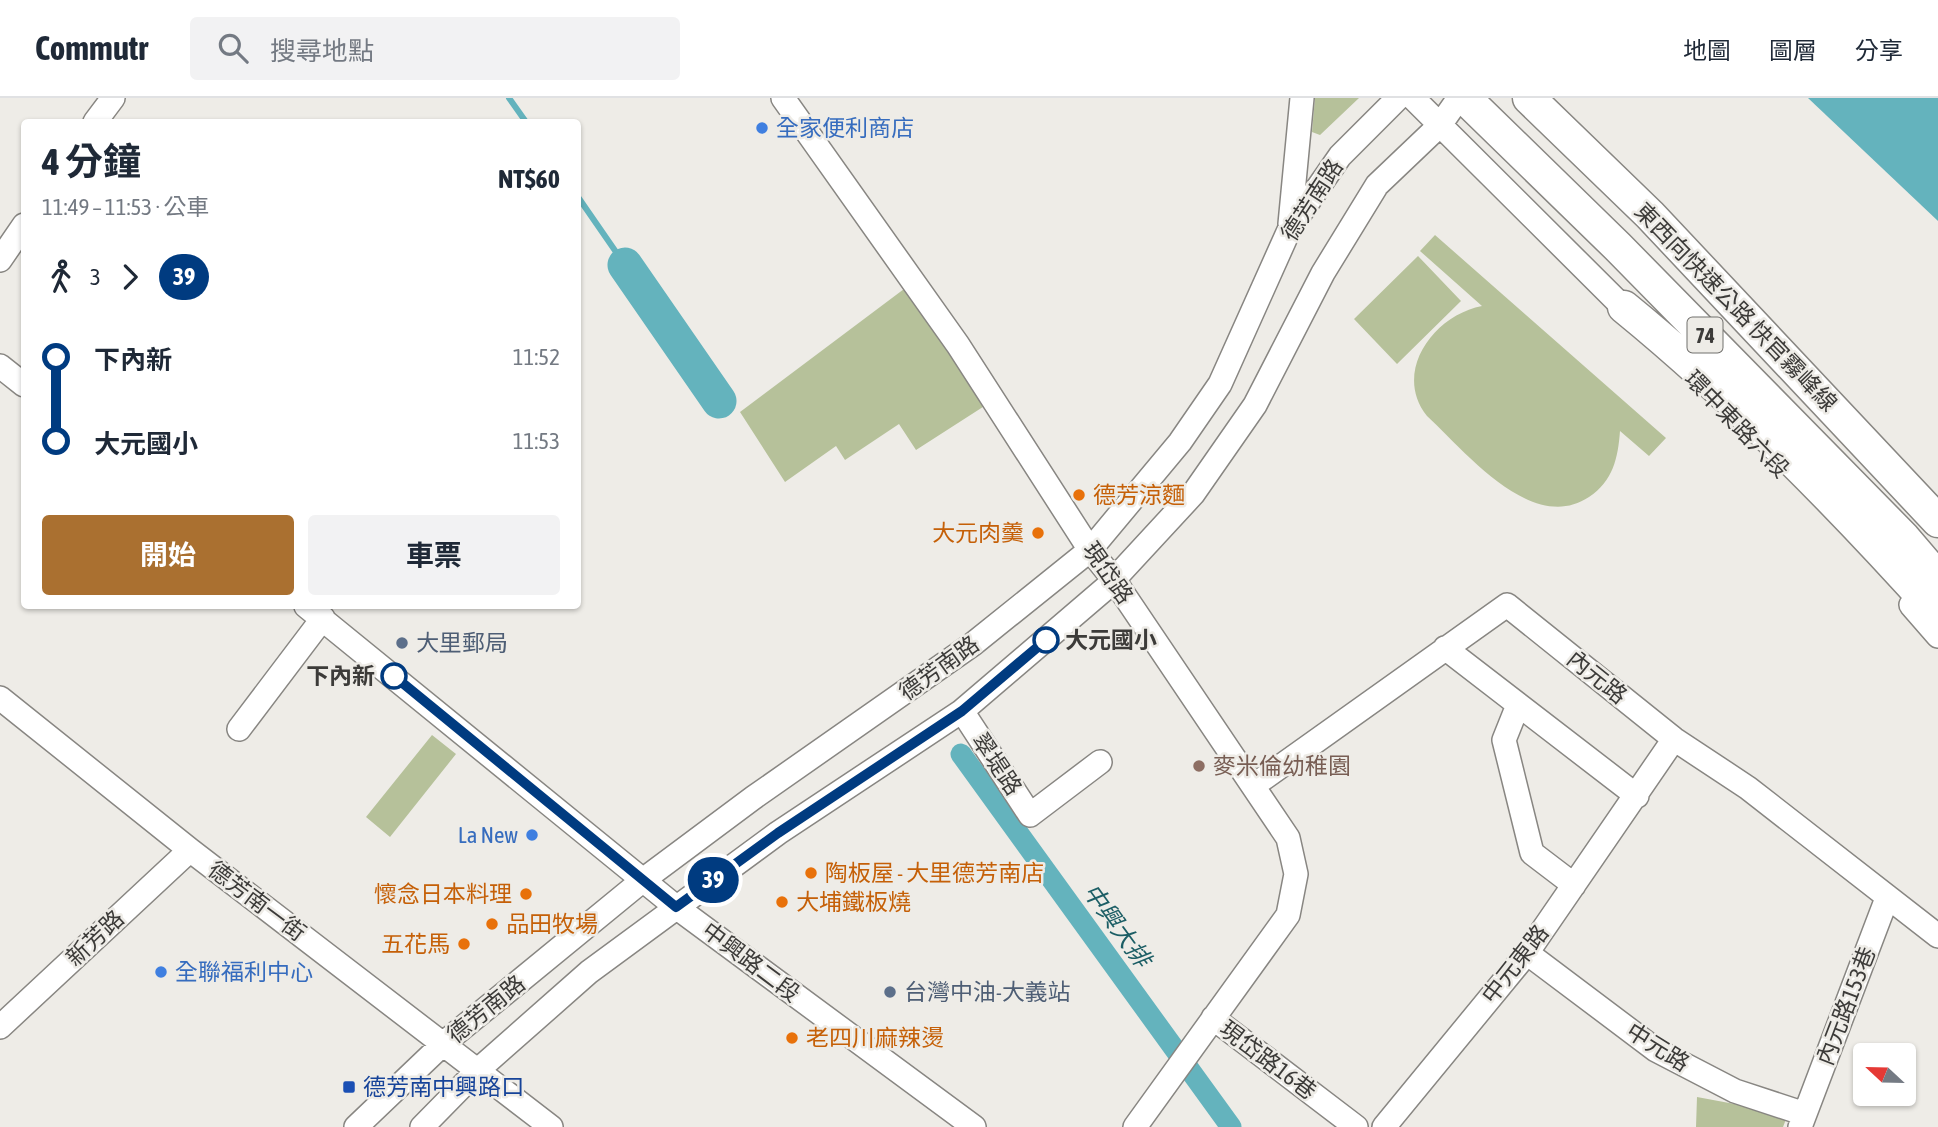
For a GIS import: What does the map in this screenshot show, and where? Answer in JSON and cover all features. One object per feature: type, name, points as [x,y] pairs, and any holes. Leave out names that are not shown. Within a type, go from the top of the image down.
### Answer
[{"type":"highway","name":"東西向快速公路 快官霧峰線","points":[[1465,98],[1628,256],[1894,528],[1938,578]]},
{"type":"highway","name":"東西向快速公路 快官霧峰線","points":[[1529,98],[1650,215],[1938,522]]},
{"type":"highway","points":[[1624,307],[1690,361],[1885,555],[1938,614]]},
{"type":"street","points":[[96,119],[113,98]]},
{"type":"street","name":"現岱路","points":[[783,98],[958,345],[1090,550],[1114,580],[1287,838],[1296,874],[1294,898],[1288,915],[1135,1127]]},
{"type":"street","points":[[1290,228],[1302,98]]},
{"type":"street","name":"德芳南路","points":[[356,1127],[444,1043],[643,880],[753,798],[973,644],[1090,550],[1180,442],[1220,384],[1290,228],[1340,156],[1398,98]]},
{"type":"street","name":"環中東路六段","points":[[1413,98],[1624,307],[1874,564],[1938,636]]},
{"type":"street","name":"德芳南路","points":[[422,1127],[478,1070],[589,972],[778,833],[962,711],[1114,580],[1193,494],[1255,405],[1323,273],[1377,185],[1440,125],[1459,98]]},
{"type":"street","name":"環中東路六段","points":[[1479,98],[1938,563]]},
{"type":"street","points":[[0,260],[21,229]]},
{"type":"street","points":[[0,366],[21,383]]},
{"type":"street","name":"內元路","points":[[1253,786],[1507,605],[1674,738],[1748,788],[1938,936]]},
{"type":"street","points":[[239,729],[315,612]]},
{"type":"street","name":"中興路二段","points":[[315,612],[676,907],[974,1127]]},
{"type":"street","points":[[1445,648],[1637,796]]},
{"type":"street","name":"德芳南一街","points":[[0,698],[190,850],[551,1127]]},
{"type":"street","points":[[1518,705],[1504,740],[1532,853],[1574,885]]},
{"type":"street","name":"翠堤路","points":[[962,711],[1030,815],[1100,762]]},
{"type":"street","name":"中元東路","points":[[1384,1127],[1527,953],[1637,796],[1674,738]]},
{"type":"street","name":"新芳路","points":[[0,1027],[190,850]]},
{"type":"street","name":"內元路153巷","points":[[1802,1120],[1887,898]]},
{"type":"street","name":"中元路","points":[[1527,953],[1656,1050],[1735,1091],[1802,1120]]},
{"type":"street","name":"現岱路16巷","points":[[1213,1018],[1356,1127]]},
{"type":"green space","points":[[1315,98],[1359,98],[1320,135],[1312,132]]},
{"type":"green space","points":[[1435,235],[1666,438],[1649,456],[1620,431],[1613,468],[1597,491],[1567,506],[1545,505],[1523,497],[1501,484],[1427,416],[1417,399],[1414,382],[1416,364],[1423,348],[1434,333],[1448,321],[1482,306],[1420,251]]},
{"type":"green space","points":[[1418,256],[1461,301],[1397,364],[1354,319]]},
{"type":"green space","points":[[904,289],[986,405],[916,450],[899,424],[845,460],[836,446],[785,482],[740,412]]},
{"type":"green space","points":[[432,735],[456,754],[390,837],[366,817]]},
{"type":"green space","points":[[1697,1097],[1788,1114],[1783,1127],[1696,1127]]},
{"type":"water","points":[[1808,98],[1938,98],[1938,221]]},
{"type":"waterway","points":[[509,98],[524,119]]},
{"type":"waterway","points":[[581,201],[625,265]]},
{"type":"waterway","points":[[625,265],[719,401]]},
{"type":"waterway","name":"中興大排","points":[[961,754],[1231,1127]]},
{"type":"bus line","name":"39","points":[[394,676],[676,907],[778,833],[962,711],[1046,640]]},
{"type":"place","name":"全家便利商店","points":[[762,128]]},
{"type":"place","name":"德芳涼麵","points":[[1079,495]]},
{"type":"place","name":"大元肉羹","points":[[1038,533]]},
{"type":"place","name":"大元國小","points":[[1046,640]]},
{"type":"place","name":"大里郵局","points":[[402,643]]},
{"type":"place","name":"下內新","points":[[394,676]]},
{"type":"place","name":"麥米倫幼稚園","points":[[1199,766]]},
{"type":"place","name":"La New","points":[[532,835]]},
{"type":"place","name":"陶板屋 - 大里德芳南店","points":[[811,873]]},
{"type":"place","name":"懷念日本料理","points":[[526,894]]},
{"type":"place","name":"大埔鐵板燒","points":[[782,902]]},
{"type":"place","name":"品田牧場","points":[[492,924]]},
{"type":"place","name":"五花馬","points":[[464,944]]},
{"type":"place","name":"全聯福利中心","points":[[161,972]]},
{"type":"place","name":"台灣中油-大義站","points":[[890,992]]},
{"type":"place","name":"老四川麻辣燙","points":[[792,1038]]},
{"type":"place","name":"德芳南中興路口","points":[[349,1087]]}]
